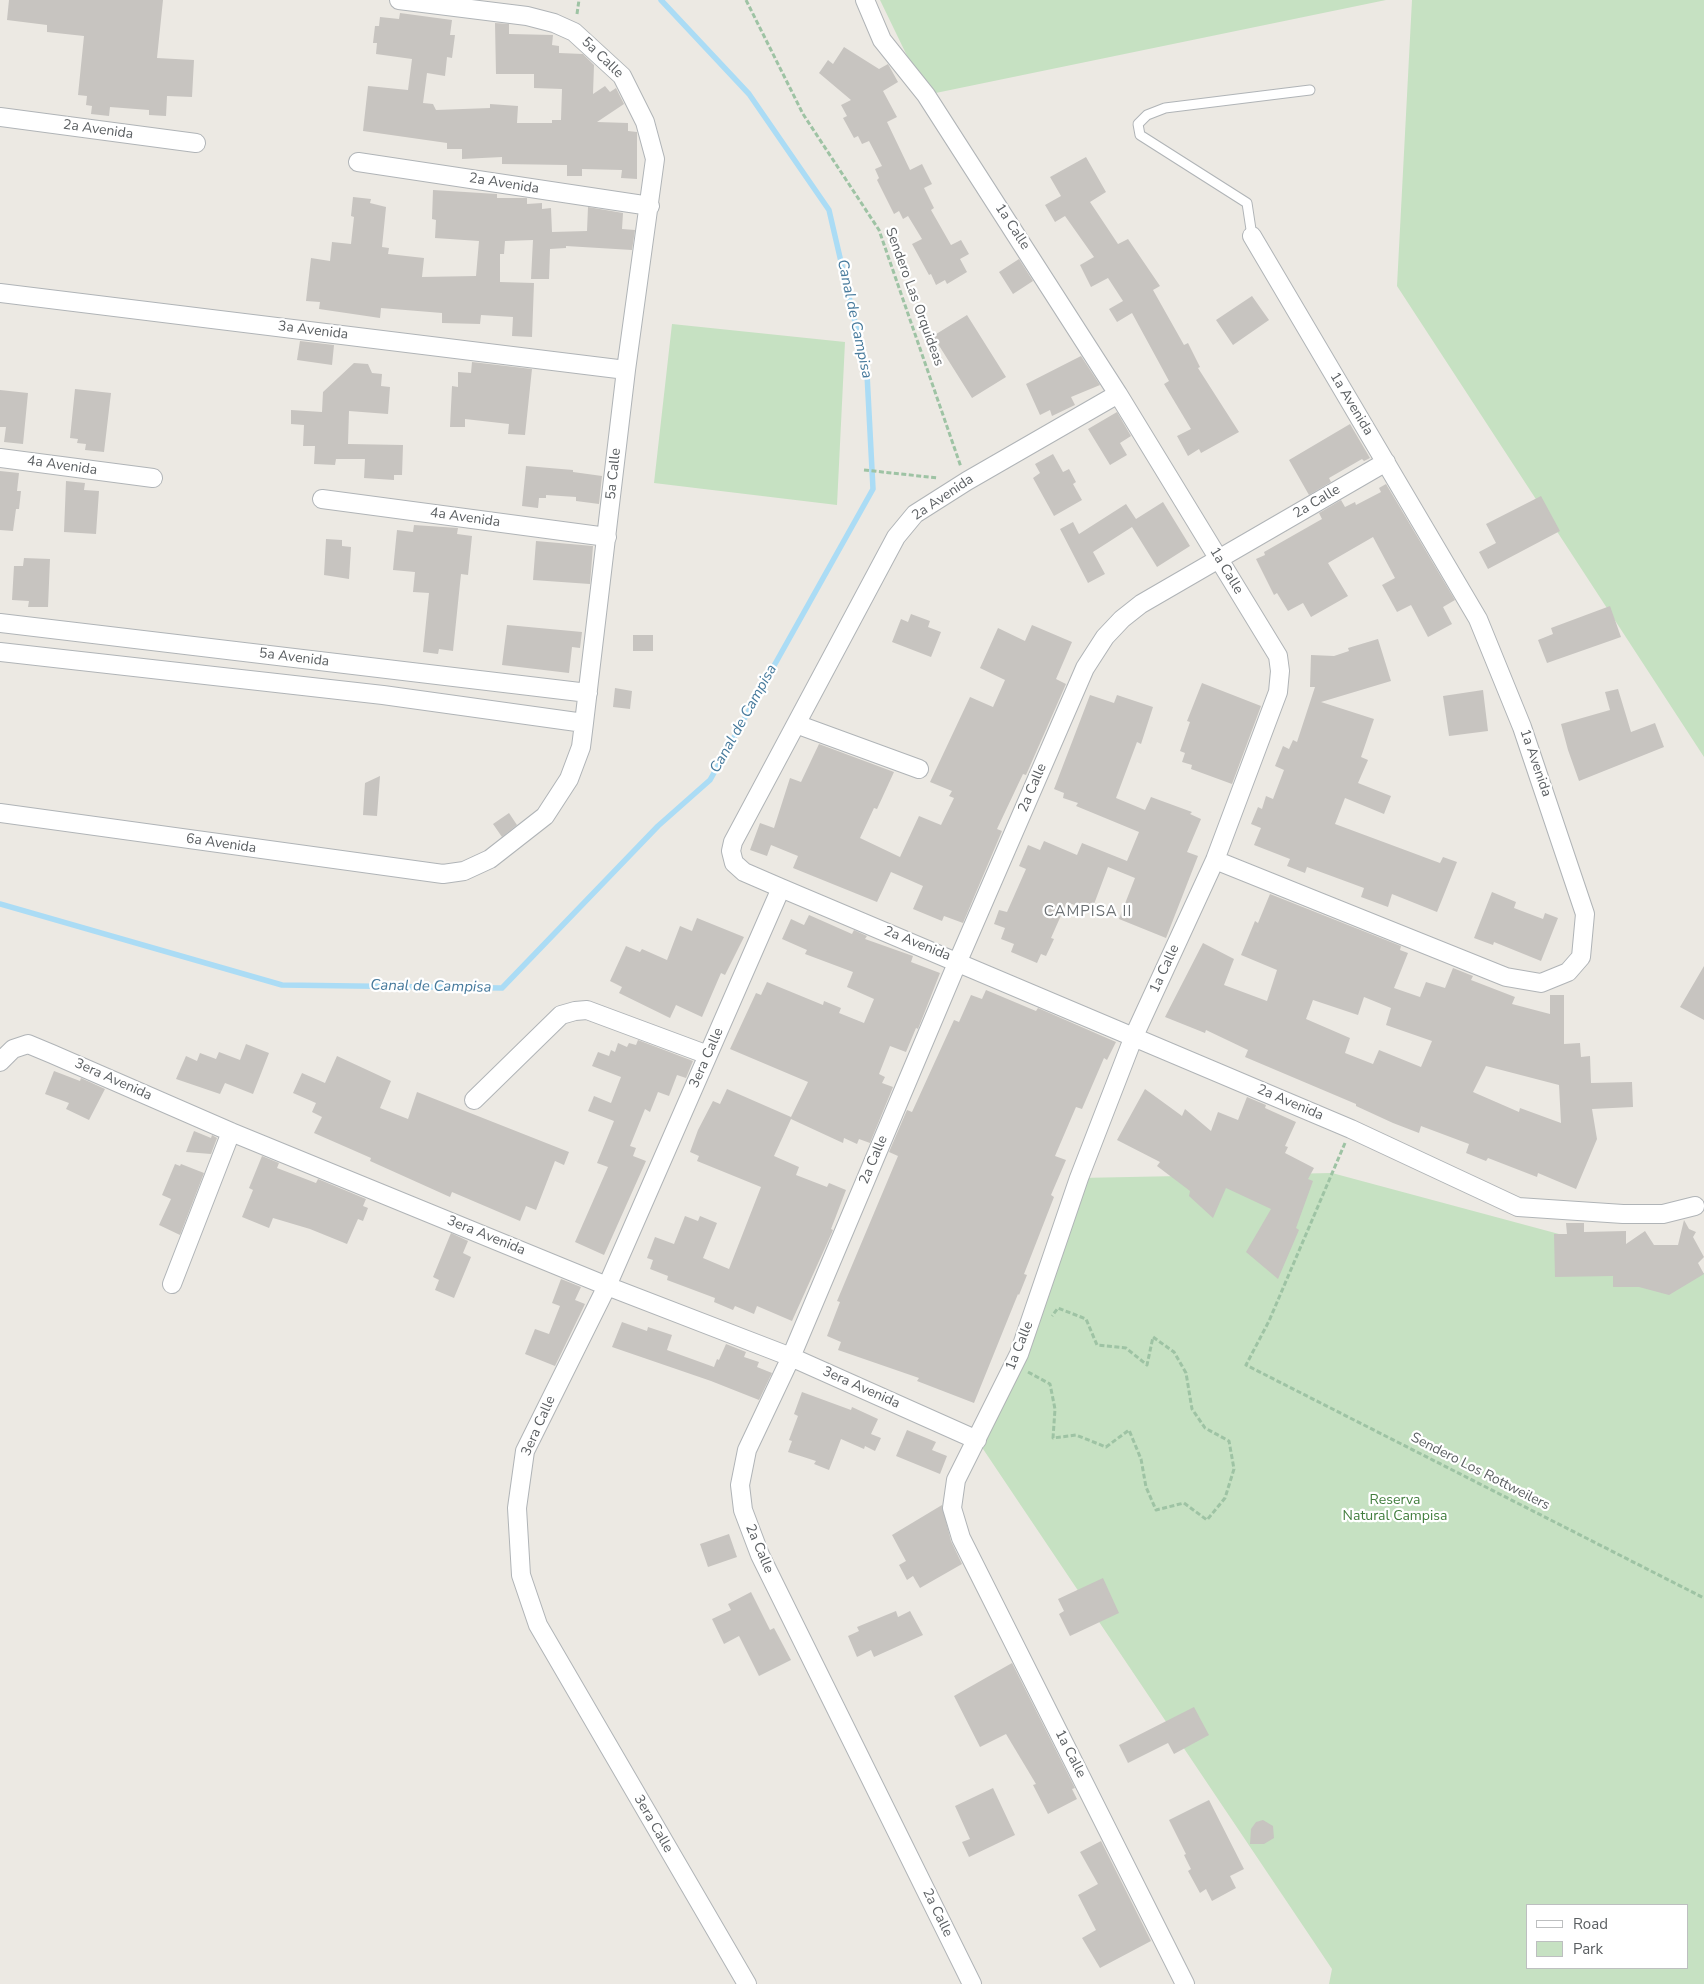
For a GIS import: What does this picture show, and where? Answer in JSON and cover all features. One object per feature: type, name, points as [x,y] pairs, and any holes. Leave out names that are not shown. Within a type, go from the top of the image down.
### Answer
[{"type":"street","name":"5a Calle","points":[[399,0],[527,16],[554,23],[574,32],[622,76],[645,122],[655,160],[626,370],[581,746],[569,779],[545,816],[490,859],[464,871],[443,874]]},
{"type":"street","name":"1a Calle","points":[[865,0],[882,40],[926,94],[1118,394],[1278,656],[1280,671],[1278,692],[1215,860],[1134,1036],[1079,1178],[1019,1354],[956,1480],[952,1508],[961,1538],[1185,1984]]},
{"type":"street","name":"2a Avenida","points":[[0,117],[196,143]]},
{"type":"street","name":"2a Avenida","points":[[358,162],[650,206]]},
{"type":"street","name":"1a Avenida","points":[[1215,860],[1506,978],[1541,983],[1568,972],[1581,957],[1585,914],[1522,727],[1478,619],[1252,236]]},
{"type":"street","name":"3a Avenida","points":[[0,293],[626,370]]},
{"type":"street","name":"2a Avenida","points":[[1118,394],[966,481],[915,514],[896,537],[733,842],[731,851],[734,863],[744,872],[781,888],[958,961],[1351,1129],[1518,1207],[1577,1212],[1663,1214],[1695,1206]]},
{"type":"street","name":"4a Avenida","points":[[0,458],[153,478]]},
{"type":"street","name":"2a Calle","points":[[972,1984],[760,1555],[743,1510],[740,1485],[747,1450],[791,1357],[958,961],[1085,668],[1104,637],[1141,604],[1386,462]]},
{"type":"street","name":"4a Avenida","points":[[322,499],[607,537]]},
{"type":"street","name":"5a Avenida","points":[[0,623],[588,693]]},
{"type":"street","points":[[114,664],[116,637]]},
{"type":"street","name":"5a Avenida","points":[[0,652],[383,696],[584,723]]},
{"type":"street","points":[[383,696],[385,669]]},
{"type":"street","points":[[796,724],[919,769]]},
{"type":"street","name":"6a Avenida","points":[[0,813],[443,874]]},
{"type":"street","name":"3era Calle","points":[[747,1984],[538,1625],[521,1576],[517,1508],[525,1451],[607,1286],[781,888]]},
{"type":"street","points":[[474,1100],[561,1015],[575,1010],[587,1010],[708,1055]]},
{"type":"street","name":"3era Avenida","points":[[0,1062],[14,1049],[28,1044],[231,1132],[607,1286],[791,1357],[976,1440]]},
{"type":"street","points":[[172,1284],[231,1132]]},
{"type":"lane","points":[[1252,236],[1247,203],[1140,135],[1138,124],[1147,115],[1165,108],[1310,90]]},
{"type":"path","name":"Sendero Las Orquideas","points":[[746,0],[803,114],[879,230],[966,481]]},
{"type":"path","points":[[864,470],[946,479]]},
{"type":"path","name":"Sendero Los Rottweilers","points":[[1351,1129],[1268,1321],[1246,1365],[1704,1598]]},
{"type":"path","points":[[1014,1364],[1050,1384],[1055,1409],[1053,1438],[1076,1435],[1106,1447],[1129,1430],[1142,1458],[1146,1488],[1156,1510],[1184,1503],[1207,1520],[1225,1498],[1234,1469],[1229,1441],[1205,1428],[1192,1409],[1186,1373],[1174,1352],[1153,1337],[1147,1365],[1126,1348],[1097,1345],[1086,1319],[1058,1308],[1049,1320]]},
{"type":"green space","points":[[880,0],[1386,0],[926,95]]},
{"type":"green space","points":[[1412,0],[1704,0],[1704,757],[1397,286]]},
{"type":"green space","points":[[672,324],[845,342],[837,505],[654,483]]},
{"type":"green space","name":"Reserva Natural Campisa","points":[[1332,1173],[1704,1273],[1704,1984],[1329,1984],[1332,1969],[977,1440],[1079,1178]]},
{"type":"building","points":[[9,0],[163,0],[157,58],[194,60],[192,97],[167,96],[166,116],[149,115],[149,110],[110,107],[109,116],[91,114],[92,106],[86,105],[87,96],[78,95],[84,36],[47,32],[47,25],[7,20]]},
{"type":"building","points":[[400,13],[452,20],[450,35],[455,35],[452,58],[447,57],[445,76],[427,73],[423,103],[433,104],[436,110],[490,108],[490,104],[518,106],[517,123],[552,123],[552,120],[561,120],[562,89],[534,88],[534,74],[496,74],[495,23],[509,24],[509,34],[553,35],[552,45],[559,46],[559,53],[583,54],[594,65],[593,94],[605,86],[610,92],[616,88],[624,104],[597,122],[628,123],[628,131],[637,132],[637,179],[621,178],[622,170],[582,169],[582,176],[567,176],[567,165],[502,164],[502,157],[462,159],[462,149],[447,149],[447,143],[363,131],[368,86],[408,90],[412,59],[376,54],[377,43],[373,43],[375,26],[379,26],[380,17],[399,19]]},
{"type":"building","points":[[844,47],[879,69],[888,64],[898,82],[883,91],[897,117],[887,122],[910,170],[922,164],[932,184],[924,188],[934,208],[931,210],[951,245],[961,240],[969,254],[960,259],[967,272],[947,284],[945,280],[936,285],[931,274],[929,275],[912,244],[922,239],[908,216],[903,219],[899,211],[894,214],[877,180],[879,178],[875,169],[882,166],[869,141],[862,144],[858,136],[854,138],[843,118],[847,116],[841,105],[851,100],[819,73],[828,60],[833,64]]},
{"type":"building","points":[[1086,157],[1106,192],[1090,202],[1118,244],[1128,239],[1160,286],[1153,290],[1184,345],[1188,343],[1200,367],[1198,368],[1239,432],[1201,453],[1199,449],[1188,456],[1177,436],[1191,429],[1164,384],[1169,381],[1132,313],[1117,322],[1109,309],[1123,301],[1108,278],[1091,287],[1080,265],[1094,257],[1065,216],[1055,222],[1045,205],[1061,196],[1050,177]]},
{"type":"building","points":[[433,190],[497,194],[497,198],[527,198],[527,204],[542,203],[542,209],[551,208],[552,232],[587,231],[588,207],[623,213],[622,229],[635,230],[632,250],[566,246],[566,248],[550,249],[549,279],[531,279],[533,240],[505,241],[504,254],[500,254],[500,282],[534,283],[532,337],[512,336],[513,317],[481,315],[480,324],[442,323],[442,313],[381,308],[380,318],[319,309],[320,302],[306,301],[311,258],[330,261],[332,242],[351,244],[354,217],[351,216],[353,197],[371,199],[370,203],[386,207],[382,247],[389,248],[388,254],[424,258],[422,277],[476,276],[479,241],[435,238],[436,220],[432,219]]},
{"type":"building","points":[[1019,259],[1033,281],[1013,294],[999,272]]},
{"type":"building","points":[[1252,296],[1269,320],[1233,345],[1216,320]]},
{"type":"building","points":[[967,315],[1006,377],[972,398],[933,336]]},
{"type":"building","points":[[300,341],[334,345],[332,365],[297,360]]},
{"type":"building","points":[[1081,356],[1100,385],[1071,397],[1075,405],[1052,416],[1050,410],[1040,415],[1026,384]]},
{"type":"building","points":[[472,362],[532,369],[525,435],[508,434],[509,424],[465,419],[465,427],[450,427],[452,386],[458,387],[458,372],[471,373]]},
{"type":"building","points":[[354,363],[368,364],[372,373],[382,374],[381,386],[390,387],[388,414],[349,411],[348,444],[403,445],[402,475],[394,475],[394,480],[364,478],[365,459],[336,459],[335,465],[314,464],[315,446],[303,446],[304,425],[291,424],[291,410],[322,412],[323,392]]},
{"type":"building","points":[[75,389],[111,393],[104,452],[85,450],[86,444],[77,443],[78,439],[70,438]]},
{"type":"building","points":[[0,390],[28,393],[23,444],[4,442],[6,427],[0,427]]},
{"type":"building","points":[[1117,412],[1131,436],[1120,443],[1127,455],[1110,465],[1088,429]]},
{"type":"building","points":[[1350,424],[1370,458],[1364,461],[1362,459],[1329,478],[1331,482],[1309,495],[1289,460]]},
{"type":"building","points":[[1053,454],[1063,472],[1069,469],[1076,482],[1073,484],[1082,500],[1054,516],[1033,478],[1040,473],[1035,464]]},
{"type":"building","points":[[526,466],[573,470],[573,472],[602,476],[599,504],[576,501],[576,497],[546,495],[546,498],[539,498],[538,508],[522,506]]},
{"type":"building","points":[[0,471],[19,473],[17,491],[21,491],[19,509],[16,509],[13,531],[0,530]]},
{"type":"building","points":[[66,481],[85,483],[84,490],[99,491],[96,534],[64,532]]},
{"type":"building","points":[[1386,484],[1455,600],[1443,607],[1452,624],[1428,637],[1411,605],[1397,612],[1382,585],[1395,578],[1373,537],[1328,563],[1348,596],[1311,617],[1303,603],[1288,611],[1277,593],[1274,595],[1256,559],[1265,555],[1264,552],[1322,519],[1319,513],[1341,500],[1345,507],[1355,502],[1356,505],[1381,492],[1379,488]]},
{"type":"building","points":[[1541,496],[1560,531],[1488,569],[1479,552],[1496,543],[1486,524]]},
{"type":"building","points":[[1163,502],[1190,546],[1157,567],[1132,527],[1093,552],[1105,574],[1088,583],[1060,529],[1073,522],[1079,534],[1126,504],[1136,519]]},
{"type":"building","points":[[414,525],[458,528],[457,534],[472,536],[468,575],[461,574],[453,651],[439,649],[438,654],[423,652],[429,593],[413,592],[415,572],[393,570],[397,530],[413,532]]},
{"type":"building","points":[[326,539],[342,540],[342,546],[351,547],[349,579],[324,575]]},
{"type":"building","points":[[536,541],[593,546],[590,584],[533,580]]},
{"type":"building","points":[[24,558],[50,559],[48,607],[28,607],[29,601],[12,600],[14,566],[23,566]]},
{"type":"building","points":[[1610,606],[1621,637],[1547,663],[1538,640],[1553,634],[1551,628]]},
{"type":"building","points":[[911,614],[930,621],[928,627],[941,632],[931,657],[892,642],[901,619],[908,622]]},
{"type":"building","points":[[507,625],[582,632],[580,648],[572,647],[569,673],[502,665]]},
{"type":"building","points":[[1032,625],[1072,642],[1056,679],[1066,684],[1026,775],[1023,774],[997,829],[1002,831],[963,923],[944,916],[942,921],[913,909],[923,886],[891,872],[877,902],[793,868],[798,856],[771,845],[767,856],[750,850],[760,823],[774,828],[790,778],[801,782],[819,744],[894,772],[877,809],[874,808],[860,838],[900,857],[919,816],[941,825],[954,798],[949,796],[952,791],[930,782],[970,697],[993,707],[1005,680],[980,668],[998,628],[1025,641]]},
{"type":"building","points":[[633,635],[653,635],[653,651],[633,651]]},
{"type":"building","points":[[1378,639],[1391,681],[1321,702],[1374,719],[1361,757],[1368,760],[1358,783],[1391,796],[1384,814],[1345,798],[1335,824],[1440,863],[1443,857],[1457,862],[1437,912],[1392,894],[1388,907],[1361,897],[1364,888],[1307,867],[1305,873],[1287,866],[1290,859],[1254,845],[1261,828],[1251,824],[1258,807],[1262,809],[1266,796],[1273,799],[1284,770],[1275,766],[1283,746],[1289,749],[1293,740],[1297,742],[1315,687],[1310,687],[1311,655],[1334,656],[1349,651],[1348,648]]},
{"type":"building","points":[[1202,683],[1261,706],[1232,784],[1191,769],[1192,765],[1182,762],[1185,753],[1180,751],[1190,722],[1187,721]]},
{"type":"building","points":[[615,688],[632,691],[630,709],[613,707]]},
{"type":"building","points":[[1618,689],[1631,732],[1655,723],[1664,747],[1579,781],[1561,724],[1610,710],[1605,692]]},
{"type":"building","points":[[1483,690],[1488,731],[1449,736],[1443,696]]},
{"type":"building","points":[[1090,695],[1114,703],[1117,695],[1153,707],[1141,744],[1137,742],[1116,798],[1145,810],[1151,797],[1192,812],[1190,814],[1201,819],[1187,852],[1198,856],[1166,938],[1119,919],[1135,878],[1108,867],[1091,912],[1067,902],[1051,938],[1054,939],[1046,956],[1041,954],[1037,963],[1011,952],[1014,944],[1001,939],[1005,928],[994,924],[999,910],[1007,912],[1026,869],[1019,866],[1028,845],[1040,850],[1044,841],[1077,855],[1082,843],[1127,861],[1139,832],[1076,806],[1078,803],[1063,798],[1064,793],[1054,789]]},
{"type":"building","points":[[380,776],[377,816],[363,815],[365,783]]},
{"type":"building","points":[[509,813],[517,825],[502,837],[493,824]]},
{"type":"building","points":[[1492,892],[1516,902],[1514,908],[1543,919],[1545,913],[1558,918],[1541,961],[1494,942],[1493,945],[1474,938]]},
{"type":"building","points":[[1270,894],[1401,946],[1400,950],[1408,953],[1394,988],[1420,997],[1426,982],[1445,988],[1453,968],[1473,976],[1471,980],[1515,997],[1512,1004],[1550,1014],[1550,995],[1564,995],[1564,1044],[1580,1043],[1581,1057],[1590,1056],[1591,1083],[1632,1082],[1633,1107],[1592,1109],[1597,1139],[1576,1189],[1538,1173],[1537,1177],[1488,1158],[1486,1161],[1466,1153],[1469,1144],[1421,1126],[1419,1133],[1393,1123],[1356,1106],[1356,1104],[1245,1057],[1248,1050],[1206,1030],[1205,1033],[1165,1017],[1203,943],[1234,959],[1224,985],[1267,1001],[1277,970],[1241,955],[1255,921],[1258,923]],"holes":[[[1364,997],[1391,1008],[1386,1025],[1432,1041],[1421,1067],[1379,1050],[1373,1064],[1345,1053],[1350,1038],[1306,1019],[1313,1000],[1358,1015]],[[1486,1066],[1559,1085],[1561,1123],[1520,1108],[1519,1112],[1473,1092]]]},
{"type":"building","points":[[809,915],[852,934],[854,930],[867,936],[865,939],[913,956],[911,962],[940,973],[918,1029],[916,1028],[906,1052],[890,1046],[879,1074],[885,1077],[882,1083],[893,1087],[870,1143],[859,1139],[857,1144],[844,1138],[843,1143],[791,1119],[774,1156],[799,1167],[796,1175],[827,1187],[829,1183],[846,1190],[831,1229],[833,1230],[792,1321],[757,1306],[754,1314],[735,1306],[733,1310],[714,1302],[715,1298],[667,1280],[668,1276],[650,1269],[653,1260],[647,1258],[655,1237],[674,1244],[685,1216],[698,1221],[700,1216],[717,1223],[703,1258],[729,1269],[761,1187],[697,1161],[699,1156],[690,1152],[698,1130],[713,1101],[720,1104],[727,1089],[791,1117],[808,1082],[730,1049],[756,993],[761,995],[767,982],[823,1005],[824,1001],[841,1008],[839,1013],[864,1023],[874,999],[847,987],[853,972],[805,954],[807,950],[782,939],[791,919],[804,925]]},
{"type":"building","points":[[697,918],[744,937],[725,975],[721,973],[702,1017],[676,1005],[670,1018],[619,993],[622,987],[610,981],[626,946],[640,952],[642,949],[667,960],[680,926],[692,931]]},
{"type":"building","points":[[1704,966],[1704,1020],[1680,1007]]},
{"type":"building","points":[[986,990],[1036,1011],[1038,1008],[1116,1042],[1107,1060],[1104,1058],[1082,1109],[1076,1107],[1055,1156],[1066,1160],[1051,1195],[1054,1197],[1024,1274],[1027,1275],[974,1403],[917,1381],[919,1378],[838,1350],[841,1342],[827,1336],[840,1302],[837,1301],[898,1156],[889,1152],[907,1110],[912,1112],[954,1020],[959,1022],[971,995],[982,999]]},
{"type":"building","points":[[638,1040],[693,1061],[686,1078],[677,1075],[669,1096],[658,1092],[650,1112],[645,1109],[630,1146],[636,1148],[633,1156],[646,1161],[604,1255],[575,1242],[608,1167],[597,1163],[614,1121],[588,1111],[594,1096],[611,1103],[621,1077],[592,1066],[598,1052],[609,1056],[611,1050],[615,1052],[618,1043],[627,1047],[629,1043],[636,1045]]},
{"type":"building","points":[[246,1044],[269,1053],[253,1094],[225,1083],[220,1094],[176,1079],[186,1056],[197,1061],[200,1053],[216,1059],[219,1052],[240,1060]]},
{"type":"building","points":[[337,1056],[391,1081],[380,1108],[408,1119],[417,1092],[569,1152],[564,1165],[555,1161],[536,1210],[526,1206],[520,1221],[452,1192],[450,1197],[370,1161],[371,1158],[314,1133],[322,1117],[312,1112],[316,1103],[293,1093],[302,1073],[325,1083]]},
{"type":"building","points":[[54,1071],[80,1081],[81,1078],[105,1089],[89,1120],[66,1109],[69,1103],[45,1094]]},
{"type":"building","points":[[1145,1089],[1182,1116],[1185,1109],[1211,1131],[1218,1112],[1238,1120],[1247,1097],[1266,1105],[1265,1108],[1296,1122],[1285,1146],[1288,1147],[1285,1153],[1314,1168],[1308,1179],[1313,1181],[1296,1228],[1299,1230],[1278,1279],[1246,1252],[1271,1209],[1226,1188],[1213,1218],[1189,1196],[1190,1191],[1157,1166],[1160,1162],[1117,1140]]},
{"type":"building","points":[[194,1131],[211,1138],[212,1135],[217,1138],[211,1154],[186,1152]]},
{"type":"building","points":[[262,1156],[279,1163],[277,1168],[316,1183],[318,1179],[366,1199],[363,1206],[368,1208],[363,1221],[358,1219],[347,1244],[310,1229],[273,1218],[269,1228],[242,1217],[253,1190],[249,1188]]},
{"type":"building","points":[[175,1164],[180,1166],[181,1164],[204,1173],[180,1235],[159,1225],[171,1199],[162,1195]]},
{"type":"building","points":[[1684,1220],[1689,1229],[1696,1232],[1693,1237],[1704,1257],[1698,1263],[1704,1274],[1669,1295],[1639,1287],[1613,1287],[1613,1276],[1555,1277],[1554,1234],[1567,1234],[1566,1223],[1584,1223],[1584,1232],[1626,1231],[1626,1244],[1645,1231],[1654,1245],[1678,1245]]},
{"type":"building","points":[[451,1233],[468,1241],[463,1253],[471,1257],[454,1298],[435,1290],[439,1280],[433,1277]]},
{"type":"building","points":[[561,1279],[581,1287],[575,1300],[585,1304],[555,1366],[525,1354],[535,1329],[549,1334],[560,1306],[552,1303]]},
{"type":"building","points":[[622,1322],[647,1331],[648,1327],[672,1335],[667,1350],[714,1367],[726,1344],[746,1352],[744,1357],[759,1362],[757,1367],[772,1373],[759,1400],[711,1381],[612,1347]]},
{"type":"building","points":[[802,1392],[851,1410],[852,1407],[878,1419],[871,1434],[881,1438],[875,1451],[865,1446],[864,1449],[841,1439],[829,1470],[814,1464],[816,1461],[788,1452],[792,1441],[789,1440],[798,1416],[794,1414]]},
{"type":"building","points":[[907,1430],[936,1442],[932,1450],[947,1456],[940,1474],[896,1456]]},
{"type":"building","points":[[942,1505],[951,1541],[962,1564],[920,1588],[913,1576],[907,1580],[899,1565],[906,1561],[892,1535]]},
{"type":"building","points":[[729,1534],[737,1557],[708,1567],[700,1544]]},
{"type":"building","points":[[1103,1578],[1119,1613],[1070,1636],[1059,1614],[1064,1611],[1058,1599]]},
{"type":"building","points":[[751,1592],[770,1630],[774,1628],[791,1660],[759,1676],[739,1636],[724,1644],[712,1619],[731,1610],[728,1604]]},
{"type":"building","points":[[896,1611],[898,1617],[910,1611],[923,1635],[874,1657],[871,1650],[857,1657],[848,1636],[859,1631],[857,1627]]},
{"type":"building","points":[[1012,1663],[1075,1788],[1072,1789],[1077,1799],[1048,1814],[1033,1785],[1036,1784],[1006,1734],[980,1747],[954,1696]]},
{"type":"building","points":[[1194,1707],[1209,1735],[1174,1754],[1168,1743],[1128,1763],[1119,1745]]},
{"type":"building","points":[[993,1788],[1015,1835],[969,1857],[962,1842],[970,1839],[955,1806]]},
{"type":"building","points":[[1209,1800],[1244,1869],[1230,1876],[1236,1888],[1212,1901],[1206,1889],[1200,1893],[1188,1871],[1191,1869],[1184,1855],[1186,1854],[1169,1820]]},
{"type":"building","points":[[1263,1820],[1273,1826],[1274,1838],[1264,1844],[1250,1844],[1251,1829],[1256,1822]]},
{"type":"building","points":[[1101,1841],[1151,1941],[1100,1968],[1082,1938],[1096,1930],[1078,1895],[1098,1884],[1080,1852]]},
{"type":"waterway","name":"Canal de Campisa","points":[[0,904],[282,985],[502,988],[658,826],[710,780],[873,489],[867,374],[829,210],[749,94],[661,0]]},
{"type":"district","name":"CAMPISA II","points":[[1088,912]]}]
